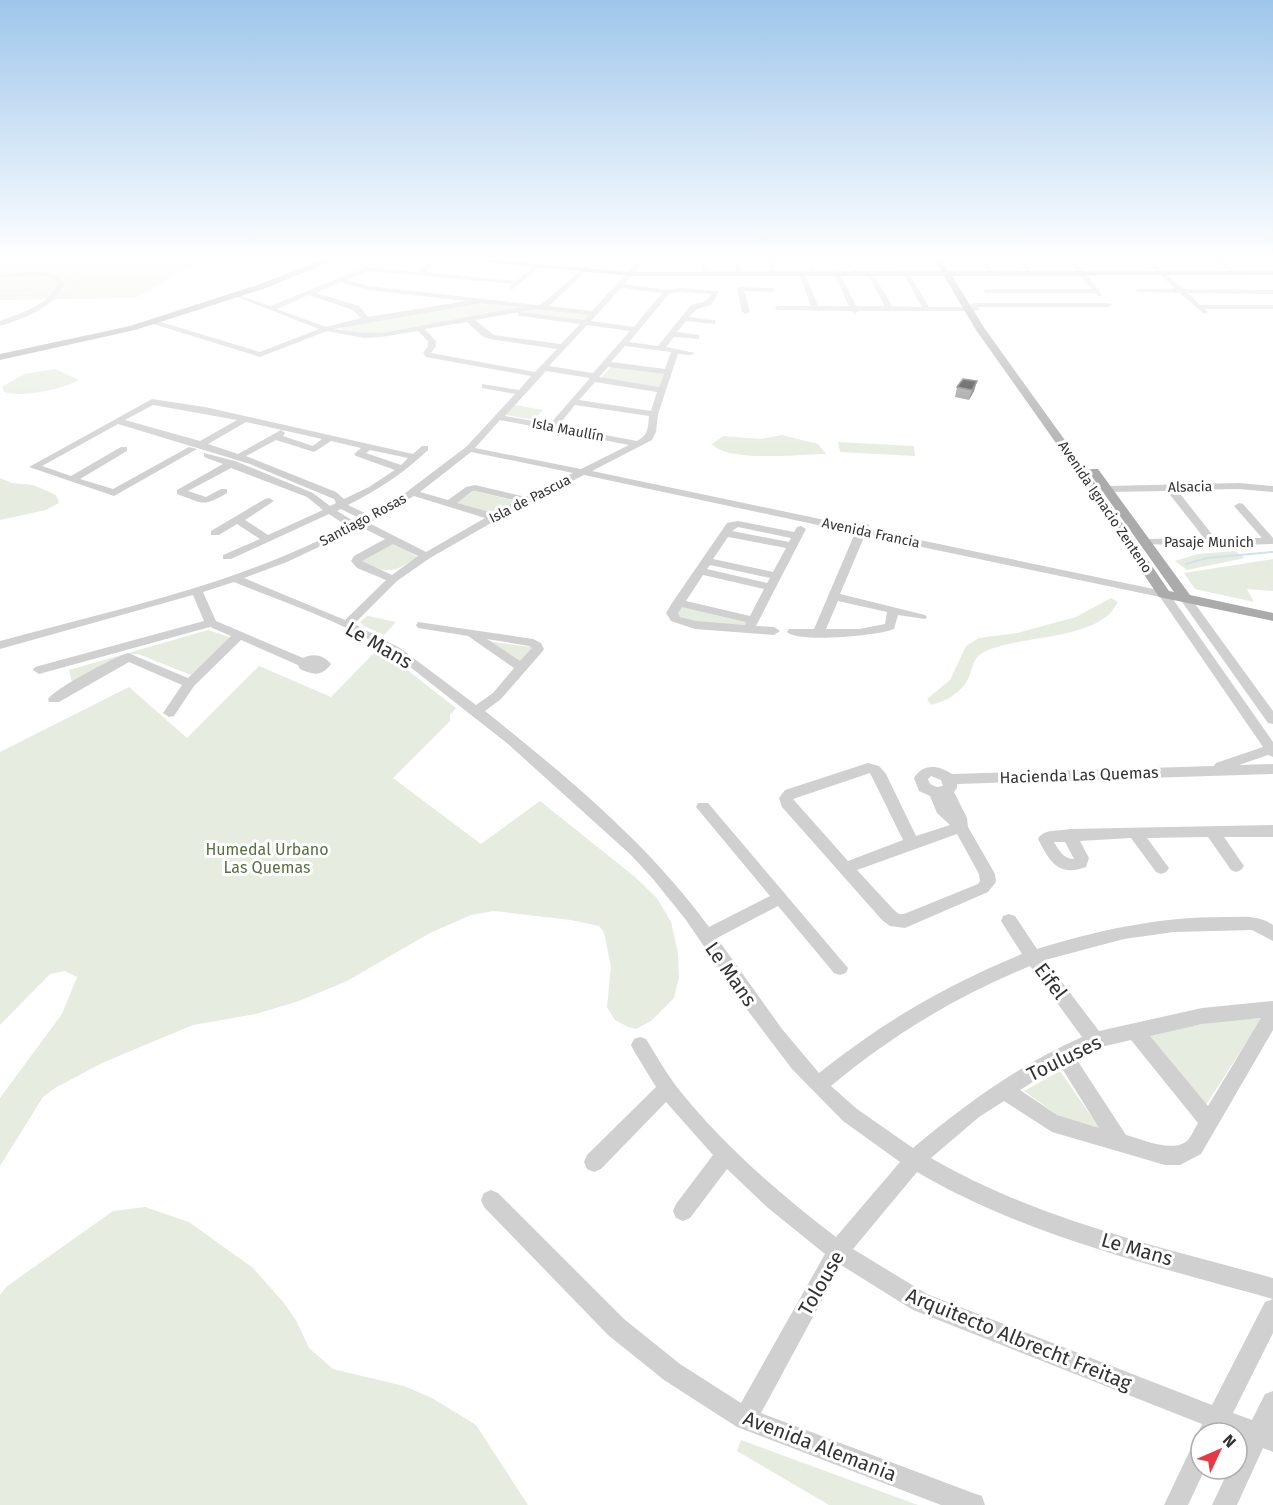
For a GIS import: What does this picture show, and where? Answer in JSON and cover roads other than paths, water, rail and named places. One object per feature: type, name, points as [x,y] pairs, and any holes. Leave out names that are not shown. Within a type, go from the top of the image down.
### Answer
[{"type":"main road","points":[[0,357],[122,330]]},
{"type":"main road","name":"Avenida Ignacio Zenteno","points":[[986,330],[1161,590]]},
{"type":"main road","name":"Avenida Ignacio Zenteno","points":[[1016,372],[1108,489],[1183,595]]},
{"type":"main road","points":[[1080,469],[1094,471]]},
{"type":"main road","name":"Avenida Francia","points":[[1161,590],[1273,617]]},
{"type":"main road","name":"Avenida Francia","points":[[1183,595],[1273,610]]},
{"type":"street","points":[[178,330],[260,355],[321,330]]},
{"type":"street","points":[[332,330],[345,335],[367,336],[405,330]]},
{"type":"street","points":[[422,330],[432,341],[432,346],[427,353],[429,355],[537,375]]},
{"type":"street","points":[[481,330],[492,337],[563,347]]},
{"type":"street","name":"Santiago Rosas","points":[[0,645],[203,589],[305,550],[362,523],[413,493],[471,446],[578,330]]},
{"type":"street","points":[[552,427],[634,330]]},
{"type":"street","points":[[660,349],[675,330]]},
{"type":"street","points":[[672,334],[696,337]]},
{"type":"street","points":[[623,343],[691,353]]},
{"type":"street","points":[[639,444],[651,436],[654,414],[675,351]]},
{"type":"street","points":[[606,364],[669,372]]},
{"type":"street","points":[[543,368],[663,390]]},
{"type":"street","points":[[485,386],[521,393]]},
{"type":"street","points":[[192,449],[114,493],[34,467],[152,402],[245,419],[414,457]]},
{"type":"street","points":[[573,402],[654,414]]},
{"type":"street","points":[[224,415],[214,424],[228,429]]},
{"type":"street","name":"Isla Maullín","points":[[498,417],[639,444]]},
{"type":"street","points":[[202,444],[245,419]]},
{"type":"street","points":[[114,423],[202,444],[240,456],[333,494],[339,498],[341,505],[362,523]]},
{"type":"street","points":[[114,423],[231,463],[310,495],[328,510],[362,523],[426,556]]},
{"type":"street","points":[[240,456],[288,429]]},
{"type":"street","points":[[274,435],[314,449],[328,439]]},
{"type":"street","name":"Isla de Pascua","points":[[346,625],[393,579],[426,556],[526,500],[639,444]]},
{"type":"street","name":"Avenida Francia","points":[[471,446],[1161,590]]},
{"type":"street","points":[[368,447],[359,454],[402,470]]},
{"type":"street","points":[[227,557],[372,489],[402,470],[425,448]]},
{"type":"street","points":[[72,479],[124,449]]},
{"type":"street","points":[[224,491],[207,501],[180,492],[231,463]]},
{"type":"street","name":"Alsacia","points":[[1108,489],[1239,486],[1273,489]]},
{"type":"street","points":[[450,504],[469,489],[475,488],[526,500]]},
{"type":"street","points":[[1170,488],[1213,543]]},
{"type":"street","points":[[413,493],[494,517]]},
{"type":"street","points":[[214,533],[269,501]]},
{"type":"street","points":[[1239,506],[1272,541]]},
{"type":"street","name":"Avenida Francia","points":[[792,513],[806,519],[863,528],[932,547],[988,559],[1161,590]]},
{"type":"street","points":[[751,624],[806,519]]},
{"type":"street","points":[[238,520],[267,539]]},
{"type":"street","points":[[818,634],[832,596],[863,528]]},
{"type":"street","points":[[751,624],[695,625],[675,619],[672,613],[725,533],[795,541]]},
{"type":"street","points":[[392,540],[356,561],[361,566],[393,579]]},
{"type":"street","name":"Pasaje Munich","points":[[1146,542],[1272,541]]},
{"type":"street","points":[[703,566],[777,576]]},
{"type":"street","points":[[703,566],[771,587]]},
{"type":"street","name":"Le Mans","points":[[235,578],[346,625],[392,648],[505,733],[626,841],[668,885],[780,1043],[818,1085],[868,1130],[963,1187],[1023,1212],[1090,1236],[1273,1289]]},
{"type":"street","points":[[203,589],[209,618]]},
{"type":"street","name":"Avenida Ignacio Zenteno","points":[[1161,590],[1272,750]]},
{"type":"street","name":"Avenida Ignacio Zenteno","points":[[1183,595],[1273,720]]},
{"type":"street","points":[[832,596],[921,617]]},
{"type":"street","points":[[678,603],[774,632]]},
{"type":"street","points":[[793,632],[818,634],[886,629],[890,626],[893,612]]},
{"type":"street","points":[[39,670],[209,618],[239,635],[304,663]]},
{"type":"street","points":[[422,625],[533,643],[538,649],[497,696],[477,711]]},
{"type":"street","points":[[472,634],[522,668]]},
{"type":"street","points":[[169,713],[190,683],[239,635]]},
{"type":"street","points":[[54,699],[128,657],[190,683]]},
{"type":"street","points":[[55,665],[69,689]]},
{"type":"street","points":[[1209,770],[1272,750]]},
{"type":"street","points":[[846,868],[961,827],[987,874],[988,882],[983,888],[905,921],[896,921],[888,915],[787,803],[786,798],[790,794],[868,768],[874,769],[879,774],[912,843]]},
{"type":"street","points":[[1209,770],[1273,770]]},
{"type":"street","name":"Hacienda Las Quemas","points":[[961,827],[942,808],[943,787],[1209,770]]},
{"type":"street","points":[[703,807],[840,968]]},
{"type":"street","points":[[1212,831],[1236,866]]},
{"type":"street","points":[[1069,835],[1273,831]]},
{"type":"street","points":[[1135,832],[1161,868]]},
{"type":"street","points":[[705,937],[780,898]]},
{"type":"street","name":"Eifel","points":[[1009,921],[1095,1040]]},
{"type":"street","points":[[818,1085],[872,1041],[927,1005],[981,978],[1033,957],[1117,934],[1176,925],[1252,923],[1273,934]]},
{"type":"street","name":"Touluses","points":[[915,1159],[972,1111],[1063,1054],[1095,1040],[1202,1016],[1273,1009]]},
{"type":"street","points":[[1004,1090],[1052,1123],[1158,1154],[1180,1155],[1194,1147],[1273,1014]]},
{"type":"street","points":[[1135,1031],[1209,1122]]},
{"type":"street","name":"Arquitecto Albrecht Freitag","points":[[640,1044],[667,1088],[726,1154],[792,1217],[837,1252],[880,1280],[921,1302],[1202,1421]]},
{"type":"street","points":[[1063,1054],[1120,1143]]},
{"type":"street","points":[[594,1162],[667,1088]]},
{"type":"street","points":[[682,1211],[726,1154]]},
{"type":"street","name":"Tolouse","points":[[745,1419],[837,1252],[915,1159]]},
{"type":"street","name":"Avenida Alemania","points":[[491,1200],[616,1327],[672,1372],[745,1419],[973,1505]]},
{"type":"street","points":[[1217,1421],[1273,1311]]},
{"type":"street","points":[[1224,1505],[1265,1437],[1273,1402]]},
{"type":"street","name":"Arquitecto Albrecht Freitag","points":[[1249,1434],[1265,1437]]},
{"type":"street","points":[[1176,1505],[1189,1477]]},
{"type":"waterway","points":[[1186,564],[1207,558],[1273,552]]},
{"type":"park label","name":"Humedal Urbano Las Quemas","points":[[267,858]]}]
